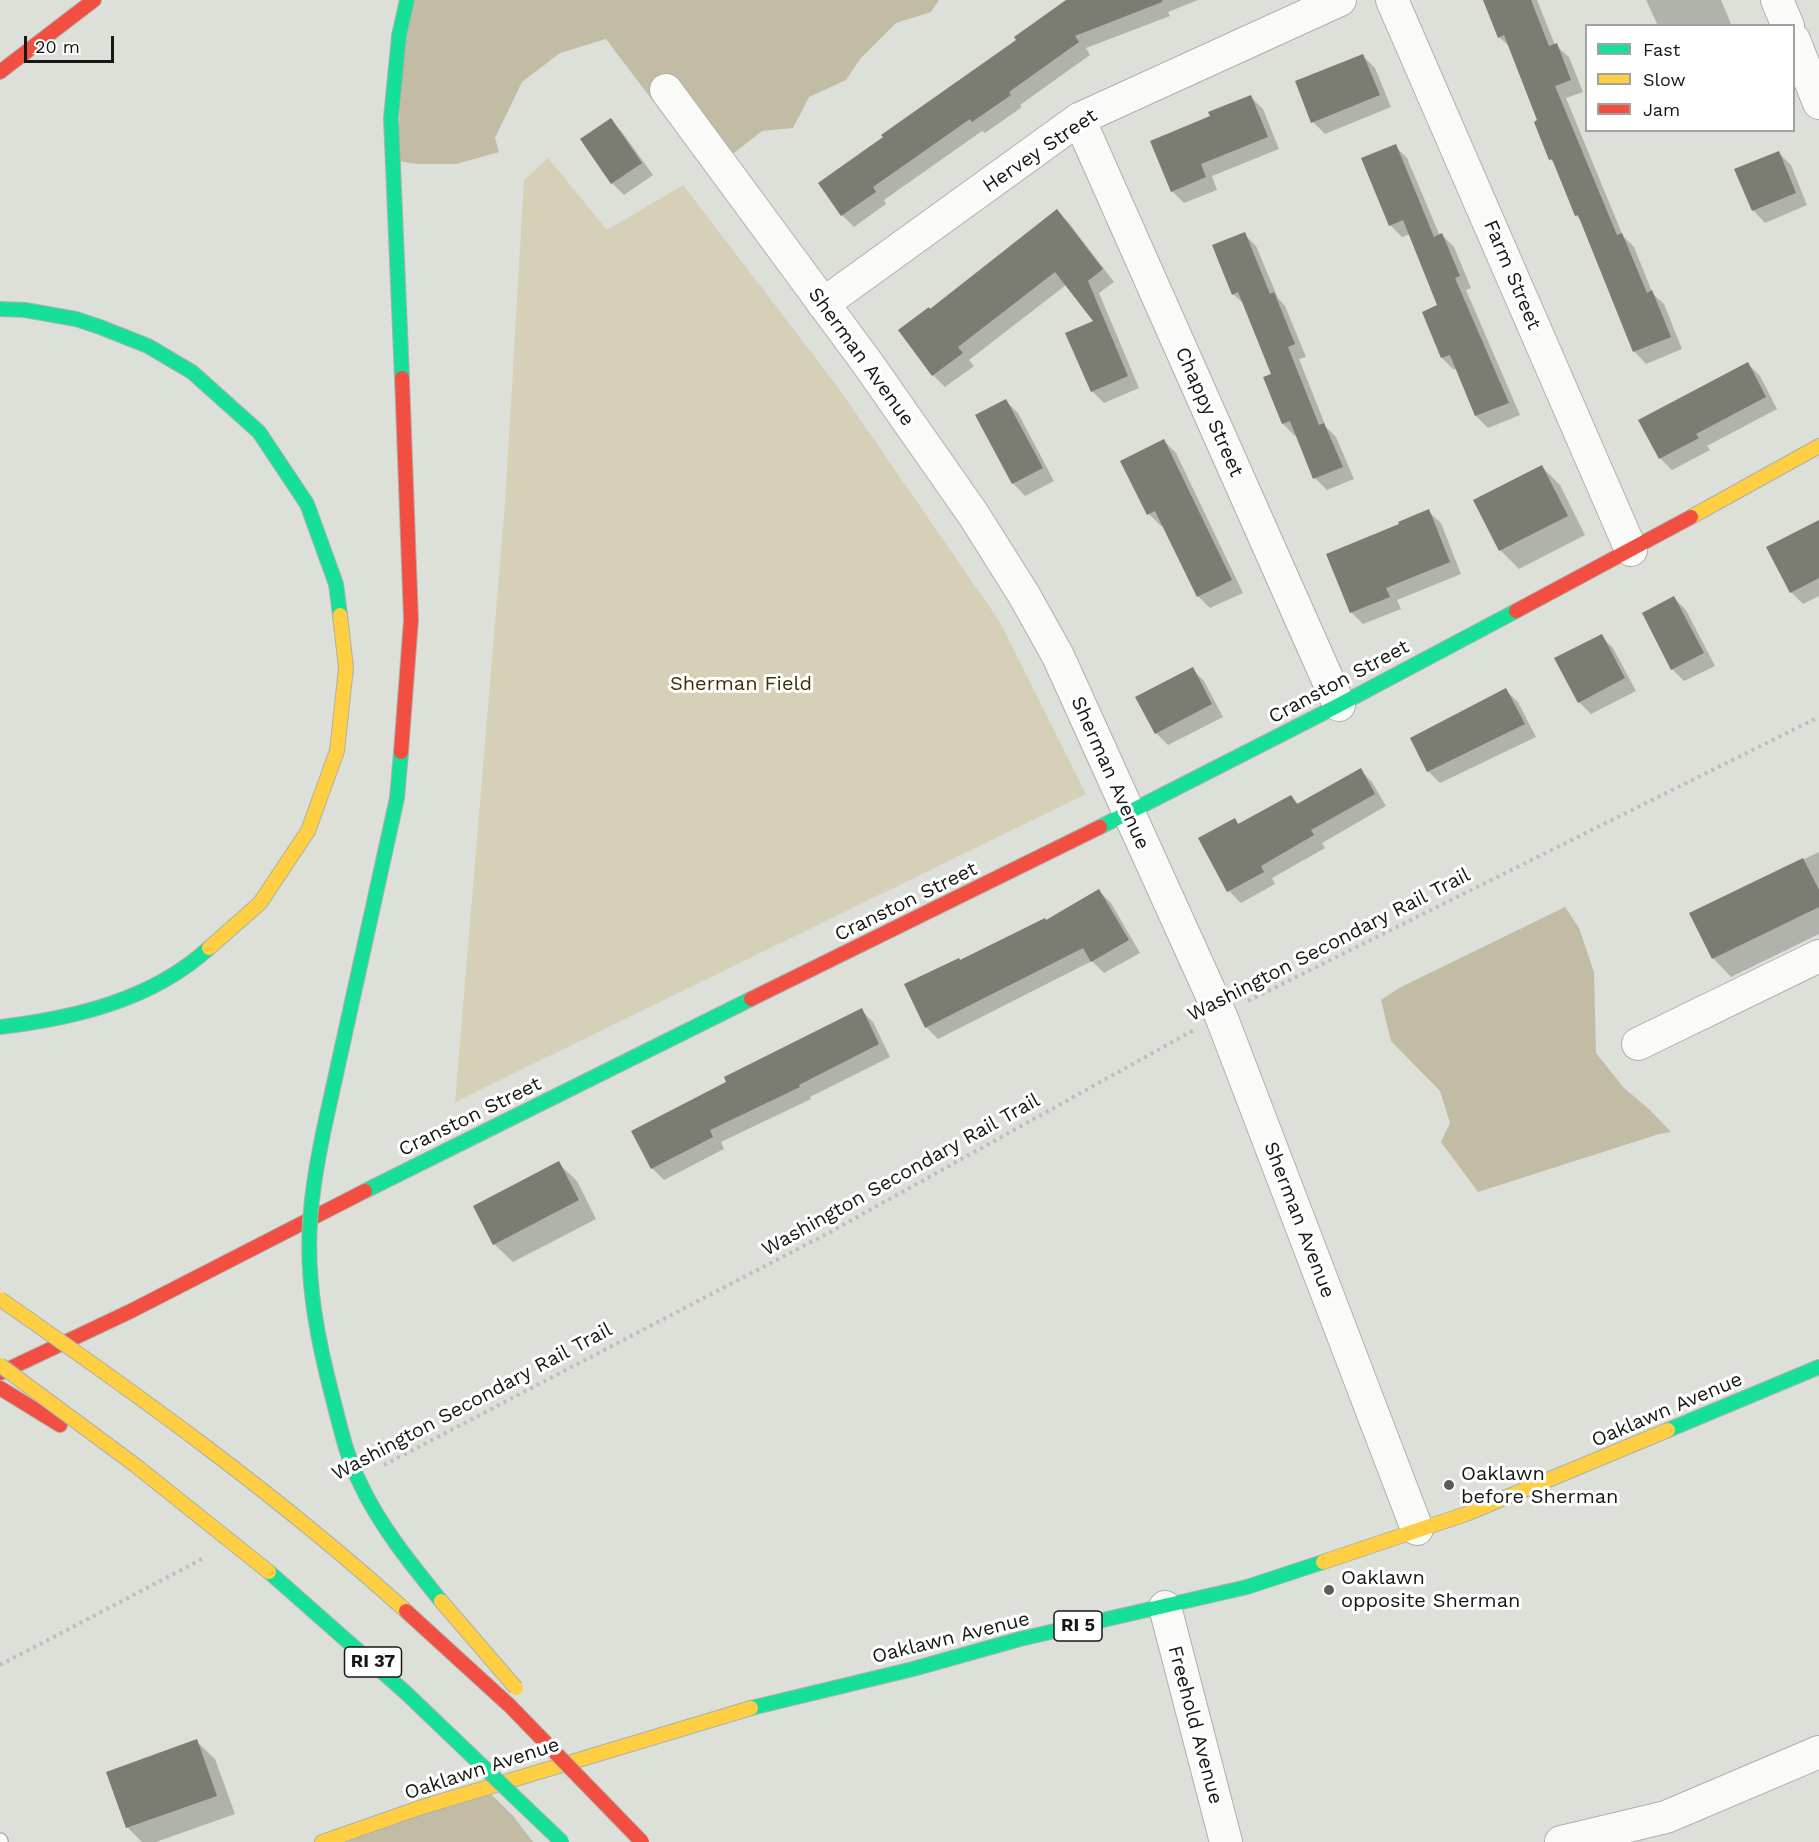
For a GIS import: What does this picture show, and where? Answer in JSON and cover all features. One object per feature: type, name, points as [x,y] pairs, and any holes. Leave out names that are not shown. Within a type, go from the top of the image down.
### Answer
[{"type":"main road","points":[[0,72],[94,0]]},
{"type":"main road","points":[[407,0],[399,36],[391,118],[409,546],[411,620],[408,679],[396,798],[316,1164],[309,1240],[311,1276],[331,1394],[351,1463],[362,1489],[399,1545],[448,1608],[525,1698]]},
{"type":"main road","points":[[0,309],[52,315],[92,323],[132,338],[168,356],[204,380],[236,407],[264,438],[288,471],[309,507],[339,592],[346,638],[347,677],[343,724],[336,760],[324,798],[288,865],[246,918],[193,963],[164,981],[133,995],[99,1008],[60,1018],[0,1027]]},
{"type":"main road","name":"Cranston Street","points":[[0,1372],[131,1311],[425,1160],[1128,813],[1339,705],[1631,550],[1819,446]]},
{"type":"main road","points":[[0,1299],[130,1389],[202,1443],[364,1573],[510,1706],[642,1842]]},
{"type":"main road","name":"RI 37","points":[[0,1365],[173,1493],[352,1643],[562,1842]]},
{"type":"main road","name":"Oaklawn Avenue","points":[[322,1842],[419,1808],[732,1713],[914,1669],[1020,1639],[1247,1587],[1478,1509],[1819,1367]]},
{"type":"main road","points":[[0,1388],[173,1493]]},
{"type":"main road","points":[[548,1725],[648,1842]]},
{"type":"street","name":"Hervey Street","points":[[823,303],[1079,119],[1340,0]]},
{"type":"street","name":"Farm Street","points":[[1392,0],[1631,550]]},
{"type":"street","points":[[1777,0],[1787,24]]},
{"type":"street","points":[[1795,43],[1819,103]]},
{"type":"street","name":"Sherman Avenue","points":[[666,90],[868,364],[973,514],[1059,656],[1221,1016],[1417,1529]]},
{"type":"street","name":"Chappy Street","points":[[1079,119],[1339,705]]},
{"type":"street","points":[[1638,1044],[1819,956]]},
{"type":"street","name":"Freehold Avenue","points":[[1165,1607],[1226,1842]]},
{"type":"street","points":[[1561,1842],[1666,1817],[1819,1752]]},
{"type":"path","name":"Washington Secondary Rail Trail","points":[[379,1467],[832,1231],[1263,992],[1819,717]]},
{"type":"path","points":[[0,1665],[211,1555]]},
{"type":"green space","name":"Sherman Field","points":[[548,158],[607,230],[683,185],[837,386],[1000,622],[1086,794],[455,1102],[505,504],[524,180]]},
{"type":"shaded area","points":[[406,0],[939,0],[931,12],[896,23],[861,58],[846,80],[809,97],[793,128],[762,131],[711,171],[699,162],[606,39],[560,53],[522,82],[495,138],[499,152],[456,164],[417,164],[397,161]]},
{"type":"shaded area","points":[[1565,907],[1579,928],[1594,972],[1596,1053],[1624,1088],[1671,1132],[1478,1192],[1441,1142],[1450,1123],[1440,1091],[1391,1041],[1381,1000],[1399,988]]},
{"type":"shaded area","points":[[484,1787],[514,1817],[533,1842],[345,1842]]},
{"type":"building","points":[[1066,0],[1162,0],[1162,2],[1075,36],[1079,42],[1009,92],[1011,95],[972,122],[970,119],[873,187],[876,192],[841,216],[818,183],[883,137],[881,135],[1016,40],[1014,37]]},
{"type":"building","points":[[1483,0],[1531,0],[1549,46],[1557,43],[1571,80],[1555,86],[1617,235],[1622,233],[1647,293],[1652,290],[1671,337],[1633,352],[1578,215],[1575,216],[1552,159],[1549,160],[1534,122],[1537,120],[1504,35],[1498,38]]},
{"type":"building","points":[[1363,54],[1380,95],[1311,123],[1295,81]]},
{"type":"building","points":[[1251,95],[1268,137],[1201,164],[1206,177],[1171,192],[1150,141],[1210,116],[1208,112]]},
{"type":"building","points":[[611,118],[642,163],[611,184],[580,139]]},
{"type":"building","points":[[1396,144],[1434,237],[1442,233],[1460,276],[1455,278],[1509,403],[1475,416],[1450,355],[1441,358],[1422,312],[1437,305],[1403,220],[1389,226],[1361,158]]},
{"type":"building","points":[[1779,151],[1796,193],[1752,211],[1734,169]]},
{"type":"building","points":[[1057,209],[1103,269],[1088,281],[1128,376],[1091,392],[1065,333],[1093,321],[1055,272],[958,347],[963,353],[932,376],[898,330],[929,307],[930,309]]},
{"type":"building","points":[[1245,232],[1270,294],[1274,292],[1295,344],[1288,347],[1319,425],[1324,423],[1343,467],[1313,479],[1290,421],[1282,424],[1263,377],[1271,374],[1238,292],[1232,295],[1212,245]]},
{"type":"building","points":[[1748,362],[1766,397],[1696,434],[1699,438],[1659,459],[1638,420]]},
{"type":"building","points":[[1006,399],[1043,468],[1012,484],[975,415]]},
{"type":"building","points":[[1164,439],[1232,580],[1197,597],[1155,511],[1147,515],[1120,461]]},
{"type":"building","points":[[1542,465],[1568,516],[1499,551],[1473,500]]},
{"type":"building","points":[[1429,509],[1450,562],[1386,588],[1390,597],[1350,613],[1326,554]]},
{"type":"building","points":[[1819,520],[1819,578],[1790,593],[1766,547]]},
{"type":"building","points":[[1674,596],[1704,653],[1671,670],[1642,613]]},
{"type":"building","points":[[1602,634],[1625,678],[1578,703],[1554,658]]},
{"type":"building","points":[[1193,667],[1212,704],[1155,734],[1135,697]]},
{"type":"building","points":[[1506,688],[1525,724],[1427,772],[1410,738]]},
{"type":"building","points":[[1361,768],[1375,794],[1311,830],[1314,835],[1261,866],[1264,872],[1227,892],[1198,838],[1235,818],[1238,824],[1291,795],[1297,804]]},
{"type":"building","points":[[1803,858],[1819,890],[1819,907],[1712,959],[1689,913]]},
{"type":"building","points":[[1099,889],[1129,940],[1091,962],[1083,948],[925,1028],[904,984],[959,958],[960,960],[1045,918],[1046,920]]},
{"type":"building","points":[[862,1008],[879,1044],[799,1085],[800,1087],[710,1130],[713,1137],[651,1169],[631,1131],[726,1082],[724,1077]]},
{"type":"building","points":[[559,1161],[579,1200],[493,1245],[473,1206]]},
{"type":"building","points":[[197,1739],[217,1796],[126,1828],[106,1772]]},
{"type":"traffic: fast","points":[[402,378],[391,118],[399,36],[407,0]]},
{"type":"traffic: fast","points":[[0,309],[25,310],[76,319],[148,346],[192,372],[259,432],[307,504],[336,584],[340,615]]},
{"type":"traffic: fast","points":[[1100,827],[1339,705],[1516,611]]},
{"type":"traffic: fast","points":[[327,1115],[397,798],[401,752]]},
{"type":"traffic: fast","points":[[0,1027],[56,1018],[111,1004],[163,981],[187,966],[209,948]]},
{"type":"traffic: fast","points":[[365,1191],[751,999]]},
{"type":"traffic: fast","points":[[327,1115],[314,1182],[309,1245],[314,1312],[328,1377],[347,1451],[367,1497],[396,1544],[441,1601]]},
{"type":"traffic: fast","points":[[1668,1430],[1819,1367]]},
{"type":"traffic: fast","points":[[751,1708],[913,1669],[1020,1639],[1247,1587],[1323,1562]]},
{"type":"traffic: fast","points":[[269,1572],[405,1692],[562,1842]]},
{"type":"traffic: slow","points":[[1691,517],[1819,446]]},
{"type":"traffic: slow","points":[[209,948],[260,903],[308,831],[337,751],[346,668],[340,615]]},
{"type":"traffic: slow","points":[[0,1299],[105,1372],[259,1487],[406,1611]]},
{"type":"traffic: slow","points":[[0,1365],[135,1465],[269,1572]]},
{"type":"traffic: slow","points":[[1323,1562],[1466,1514],[1668,1430]]},
{"type":"traffic: slow","points":[[441,1601],[516,1688]]},
{"type":"traffic: slow","points":[[322,1842],[419,1808],[751,1708]]},
{"type":"traffic: jam","points":[[0,72],[94,0]]},
{"type":"traffic: jam","points":[[401,752],[411,620],[402,378]]},
{"type":"traffic: jam","points":[[1516,611],[1691,517]]},
{"type":"traffic: jam","points":[[751,999],[1100,827]]},
{"type":"traffic: jam","points":[[0,1373],[131,1311],[365,1191]]},
{"type":"traffic: jam","points":[[0,1388],[60,1425]]},
{"type":"traffic: jam","points":[[406,1611],[510,1706],[642,1842]]},
{"type":"place","name":"Oaklawn before Sherman","points":[[1449,1485]]},
{"type":"place","name":"Oaklawn opposite Sherman","points":[[1329,1590]]}]
